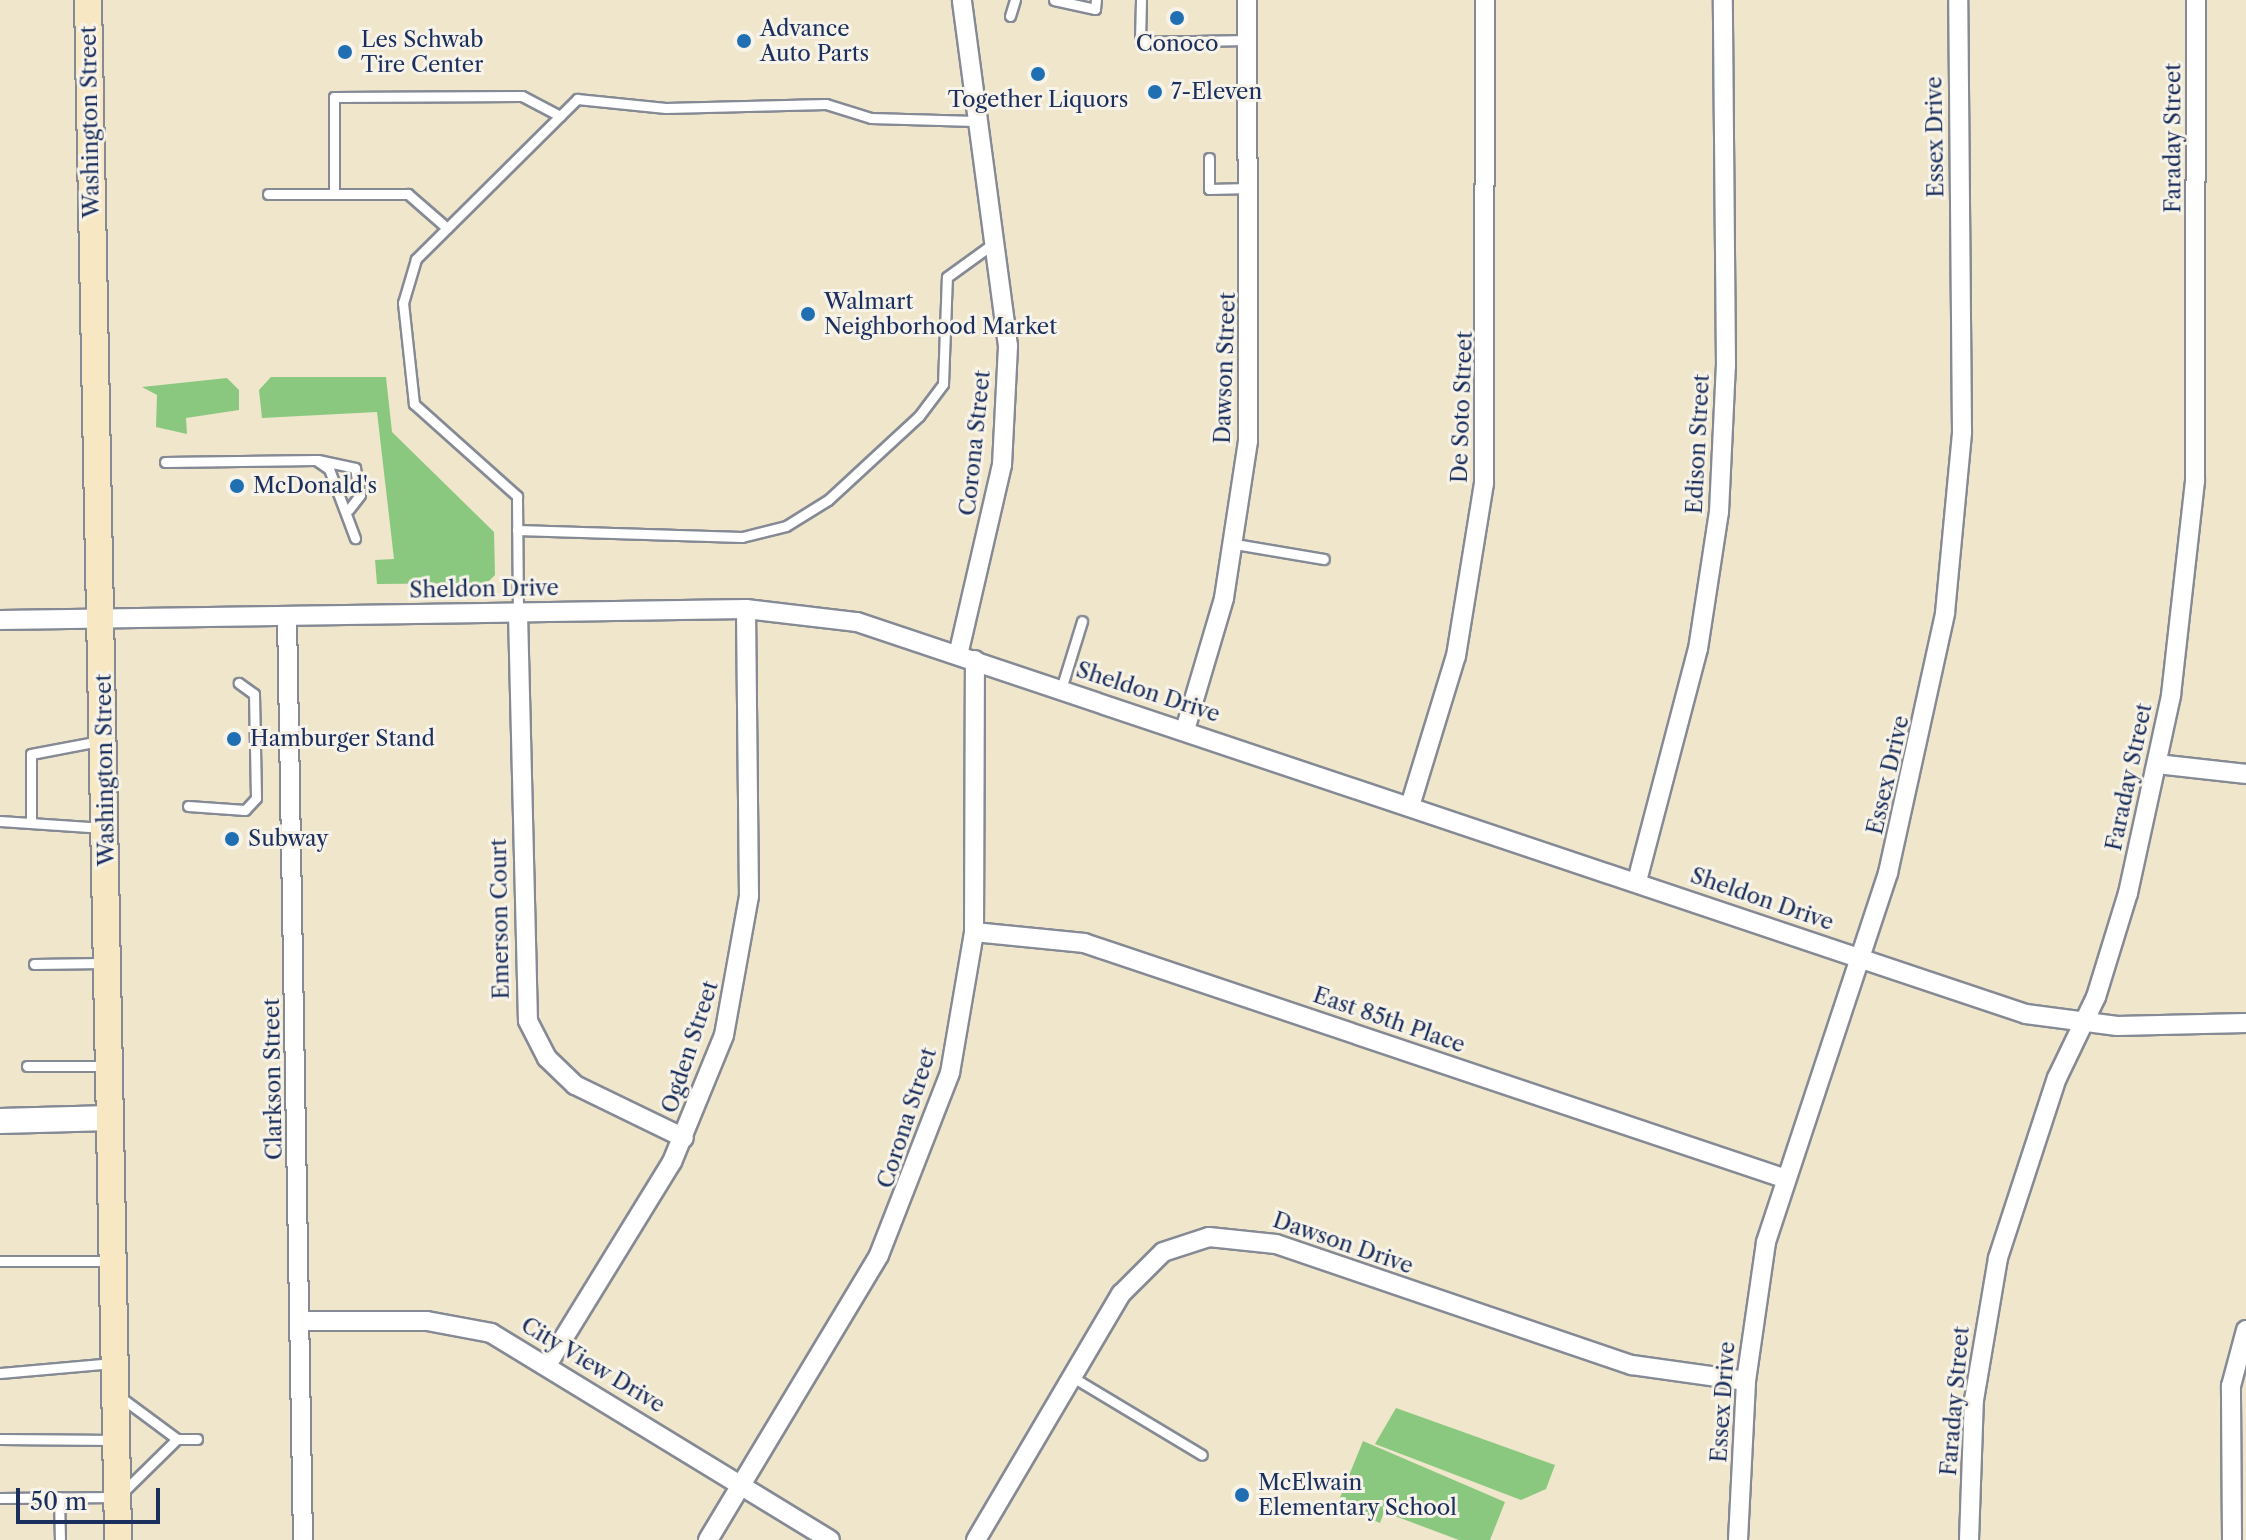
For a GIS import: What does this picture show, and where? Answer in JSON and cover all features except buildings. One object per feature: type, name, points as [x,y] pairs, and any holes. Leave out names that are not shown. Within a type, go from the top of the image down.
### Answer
[{"type":"main road","name":"Washington Street","points":[[88,0],[118,1540]]},
{"type":"street","name":"Corona Street","points":[[708,1540],[861,1289],[915,1178],[950,1073],[974,932],[967,656],[1002,465],[1008,346],[997,241],[975,121],[962,0]]},
{"type":"street","name":"Dawson Street","points":[[1185,730],[1235,544],[1253,329],[1247,0]]},
{"type":"street","name":"De Soto Street","points":[[1410,806],[1456,656],[1484,484],[1485,0]]},
{"type":"street","name":"Edison Street","points":[[1637,881],[1691,679],[1719,512],[1726,366],[1723,0]]},
{"type":"street","name":"Essex Drive","points":[[1738,1540],[1746,1381],[1758,1284],[1783,1178],[1858,958],[1924,729],[1955,531],[1962,432],[1958,0]]},
{"type":"street","name":"Faraday Street","points":[[1969,1540],[1983,1330],[2020,1186],[2080,1023],[2096,997],[2123,907],[2157,764],[2195,481],[2196,0]]},
{"type":"street","name":"Sheldon Drive","points":[[0,620],[102,621],[746,609],[857,622],[967,656],[2026,1014],[2080,1023],[2246,1023]]},
{"type":"street","name":"Ogden Street","points":[[547,1365],[684,1138],[724,1035],[744,940],[746,609]]},
{"type":"street","name":"Emerson Court","points":[[518,613],[528,1021],[547,1058],[575,1085],[684,1138]]},
{"type":"street","name":"Clarkson Street","points":[[287,616],[303,1321],[303,1540]]},
{"type":"street","points":[[2157,764],[2246,774]]},
{"type":"street","name":"East 85th Place","points":[[974,932],[1084,943],[1783,1178]]},
{"type":"street","points":[[0,1121],[111,1118]]},
{"type":"street","name":"Dawson Drive","points":[[978,1539],[1121,1294],[1151,1260],[1181,1244],[1227,1236],[1276,1244],[1632,1365],[1746,1381]]},
{"type":"street","name":"City View Drive","points":[[303,1321],[464,1325],[547,1365],[830,1540]]},
{"type":"street","points":[[2232,1540],[2231,1386],[2246,1330]]},
{"type":"lane","points":[[1010,16],[1015,0]]},
{"type":"lane","points":[[1054,0],[1095,9],[1096,0]]},
{"type":"lane","points":[[1141,0],[1140,42],[1248,40]]},
{"type":"lane","points":[[334,194],[334,97],[522,96],[560,116]]},
{"type":"lane","points":[[518,613],[517,496],[414,404],[403,303],[416,259],[577,99],[666,108],[826,104],[871,118],[975,121]]},
{"type":"lane","points":[[1209,158],[1209,189],[1249,188]]},
{"type":"lane","points":[[268,194],[408,194],[447,228]]},
{"type":"lane","points":[[517,530],[742,537],[786,526],[828,500],[927,405],[943,384],[947,277],[997,241]]},
{"type":"lane","points":[[316,460],[329,469],[349,509],[355,538]]},
{"type":"lane","points":[[165,462],[316,460],[355,468],[360,495],[349,509]]},
{"type":"lane","points":[[1235,544],[1324,559]]},
{"type":"lane","points":[[1061,689],[1082,621]]},
{"type":"lane","points":[[188,806],[245,810],[256,798],[254,694],[239,683]]},
{"type":"lane","points":[[31,821],[31,754],[104,739]]},
{"type":"lane","points":[[0,821],[106,828]]},
{"type":"lane","points":[[34,964],[108,963]]},
{"type":"lane","points":[[27,1066],[110,1066]]},
{"type":"lane","points":[[0,1261],[114,1261]]},
{"type":"lane","points":[[0,1373],[115,1363]]},
{"type":"lane","points":[[1074,1378],[1202,1455]]},
{"type":"lane","points":[[116,1393],[177,1439],[197,1439]]},
{"type":"lane","points":[[0,1439],[117,1440]]},
{"type":"lane","points":[[0,1498],[118,1497],[177,1439]]},
{"type":"lane","points":[[59,1497],[60,1540]]},
{"type":"green space","points":[[271,377],[386,377],[392,432],[494,532],[495,575],[487,583],[377,584],[375,560],[394,559],[377,412],[262,418],[259,390]]},
{"type":"green space","points":[[227,378],[239,390],[239,410],[186,418],[187,434],[156,427],[157,395],[142,387]]},
{"type":"green space","points":[[1396,1408],[1555,1465],[1546,1489],[1521,1500],[1375,1444]]},
{"type":"green space","points":[[1363,1441],[1505,1502],[1490,1540],[1459,1540],[1384,1512],[1380,1523],[1337,1505]]},
{"type":"place","name":"Conoco","points":[[1177,18]]},
{"type":"place","name":"Advance Auto Parts","points":[[744,41]]},
{"type":"place","name":"Les Schwab Tire Center","points":[[345,52]]},
{"type":"place","name":"Together Liquors","points":[[1038,74]]},
{"type":"place","name":"7-Eleven","points":[[1155,92]]},
{"type":"place","name":"Walmart Neighborhood Market","points":[[808,314]]},
{"type":"place","name":"McDonald's","points":[[237,486]]},
{"type":"place","name":"Hamburger Stand","points":[[234,739]]},
{"type":"place","name":"Subway","points":[[232,839]]},
{"type":"place","name":"McElwain Elementary School","points":[[1242,1495]]}]
